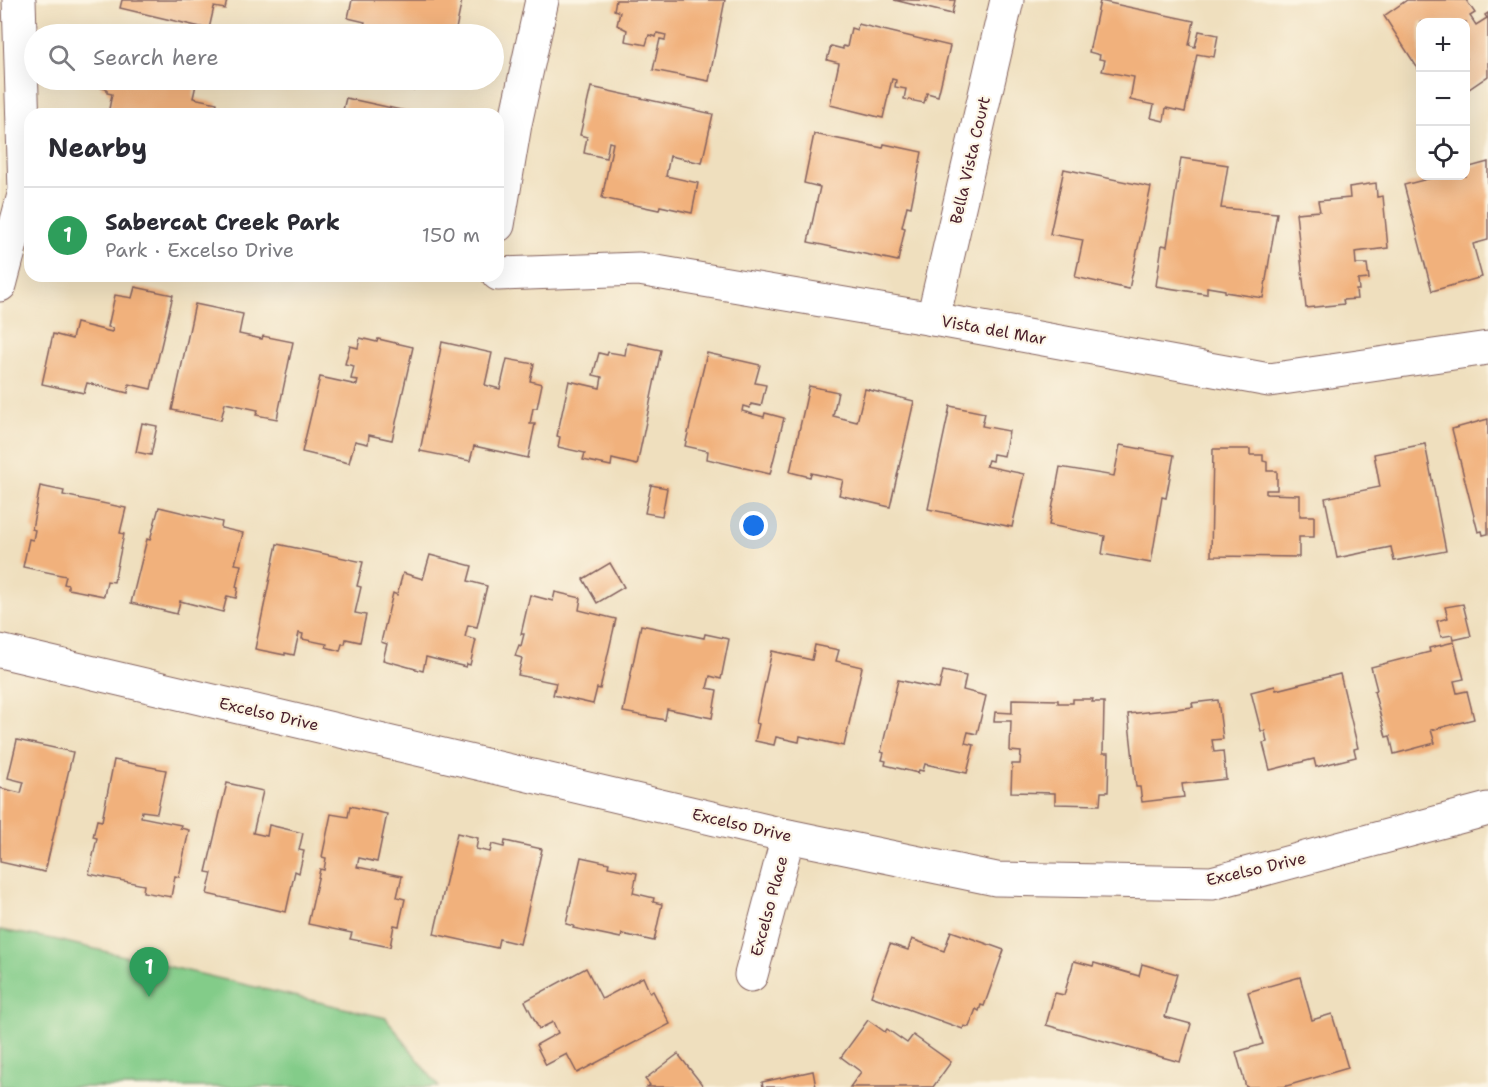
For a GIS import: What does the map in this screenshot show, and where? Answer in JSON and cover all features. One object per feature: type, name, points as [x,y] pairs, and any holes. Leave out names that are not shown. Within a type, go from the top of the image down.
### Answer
[{"type":"street","points":[[19,0],[24,108]]},
{"type":"street","points":[[504,189],[515,124],[542,0]]},
{"type":"street","name":"Bella Vista Court","points":[[933,319],[1006,0]]},
{"type":"street","points":[[0,285],[24,205]]},
{"type":"street","name":"Vista del Mar","points":[[504,274],[639,269],[1269,380],[1488,348]]},
{"type":"street","name":"Excelso Drive","points":[[0,651],[788,836],[996,879],[1212,883],[1488,809]]},
{"type":"street","name":"Excelso Place","points":[[751,975],[788,836]]},
{"type":"green space","points":[[0,930],[53,939],[386,1018],[439,1087],[0,1087]]},
{"type":"building","points":[[122,0],[227,0],[225,9],[214,7],[210,24],[188,24],[120,8]]},
{"type":"building","points":[[352,0],[462,0],[457,24],[364,24],[365,22],[348,18]]},
{"type":"building","points":[[616,0],[725,0],[709,81],[653,70],[660,39],[665,40],[666,35],[657,33],[656,37],[649,35],[646,45],[625,41],[627,30],[617,25],[620,12],[614,10]]},
{"type":"building","points":[[894,0],[955,0],[952,14]]},
{"type":"building","points":[[1407,0],[1466,0],[1475,13],[1470,16],[1476,25],[1487,18],[1485,15],[1488,13],[1488,76],[1470,88],[1470,18],[1416,18],[1416,66],[1384,16]]},
{"type":"building","points":[[1100,1],[1194,21],[1189,45],[1195,47],[1199,31],[1218,35],[1214,57],[1197,54],[1185,112],[1166,108],[1164,121],[1151,118],[1154,105],[1130,100],[1134,77],[1102,71],[1105,60],[1099,59],[1100,55],[1089,52]]},
{"type":"building","points":[[858,24],[950,46],[938,96],[927,93],[924,103],[904,99],[906,89],[895,87],[896,80],[892,79],[883,118],[830,105],[839,63],[827,60],[831,46],[843,49],[843,46],[847,47],[851,28],[857,30]]},
{"type":"building","points":[[591,87],[713,114],[702,163],[670,156],[666,176],[698,183],[692,213],[660,206],[659,210],[602,198],[613,143],[609,142],[606,158],[584,153],[587,137],[580,135]]},
{"type":"building","points":[[107,90],[195,90],[193,98],[217,103],[216,108],[109,108],[112,94],[107,93]]},
{"type":"building","points":[[346,98],[392,108],[344,108]]},
{"type":"building","points":[[814,134],[883,148],[884,144],[922,152],[911,207],[907,206],[902,227],[905,228],[898,261],[808,242],[820,187],[804,183]]},
{"type":"building","points":[[1181,158],[1228,165],[1221,208],[1277,213],[1263,298],[1207,287],[1207,294],[1156,286],[1162,245],[1167,246]]},
{"type":"building","points":[[1488,162],[1488,240],[1473,244],[1482,277],[1432,291],[1404,185],[1423,180],[1470,180],[1470,167]]},
{"type":"building","points":[[1064,169],[1151,187],[1129,289],[1075,277],[1083,240],[1050,234]]},
{"type":"building","points":[[1376,183],[1377,197],[1383,196],[1388,248],[1355,252],[1356,264],[1367,264],[1369,279],[1358,280],[1357,299],[1343,300],[1344,304],[1306,308],[1296,213],[1320,211],[1318,201],[1350,198],[1349,187]]},
{"type":"building","points":[[135,287],[173,295],[151,389],[129,384],[128,393],[87,383],[84,393],[42,384],[53,334],[72,339],[76,323],[112,332],[113,328],[108,327],[115,295],[132,298]]},
{"type":"building","points":[[195,304],[243,314],[239,334],[293,342],[277,419],[256,415],[258,410],[225,403],[221,420],[172,410]]},
{"type":"building","points":[[360,338],[377,342],[378,339],[413,347],[392,440],[369,435],[368,444],[355,441],[349,463],[302,452],[320,377],[357,385],[358,380],[351,379],[354,366],[345,364],[350,346],[358,348]]},
{"type":"building","points":[[442,342],[492,353],[485,385],[500,389],[507,359],[534,364],[530,381],[542,384],[537,408],[533,408],[530,424],[535,424],[528,458],[474,446],[470,461],[420,451]]},
{"type":"building","points":[[627,343],[661,350],[637,465],[612,459],[611,466],[583,460],[585,453],[558,447],[560,437],[557,436],[569,381],[600,388],[602,377],[593,375],[599,353],[625,355]]},
{"type":"building","points":[[707,353],[760,365],[755,383],[766,385],[761,406],[751,404],[750,408],[743,406],[742,411],[764,417],[765,413],[784,418],[770,474],[707,459],[708,451],[685,446]]},
{"type":"building","points":[[809,386],[838,392],[833,416],[857,422],[865,389],[914,401],[890,507],[839,495],[843,480],[811,473],[810,477],[790,472]]},
{"type":"building","points":[[950,406],[985,413],[982,426],[1009,431],[1004,456],[993,454],[992,461],[988,460],[986,466],[1024,474],[1012,527],[928,509]]},
{"type":"building","points":[[1488,419],[1488,534],[1483,535],[1482,531],[1478,532],[1452,429]]},
{"type":"building","points":[[142,423],[157,426],[151,455],[136,452]]},
{"type":"building","points":[[1425,444],[1446,551],[1394,561],[1391,547],[1337,558],[1325,498],[1380,487],[1374,454]]},
{"type":"building","points":[[1120,445],[1174,455],[1166,498],[1162,497],[1151,563],[1102,554],[1105,536],[1049,525],[1060,467],[1114,476]]},
{"type":"building","points":[[1213,449],[1250,449],[1250,455],[1263,455],[1263,461],[1267,462],[1267,471],[1277,471],[1277,490],[1266,490],[1266,494],[1300,495],[1300,516],[1314,516],[1314,537],[1299,537],[1299,557],[1211,556]]},
{"type":"building","points":[[651,485],[667,488],[662,516],[645,513]]},
{"type":"building","points":[[40,486],[64,491],[63,495],[126,508],[120,533],[124,534],[114,582],[107,581],[104,596],[68,589],[68,585],[64,584],[66,576],[23,567],[29,539],[33,540],[35,530],[32,529]]},
{"type":"building","points":[[159,507],[222,522],[221,528],[243,533],[235,564],[241,565],[236,598],[227,596],[223,612],[180,601],[177,614],[131,603],[147,539],[150,540]]},
{"type":"building","points":[[277,544],[363,562],[357,586],[361,587],[355,613],[366,615],[360,642],[346,639],[340,651],[326,647],[327,644],[302,639],[303,634],[299,633],[294,655],[255,649]]},
{"type":"building","points":[[430,555],[472,566],[468,581],[487,586],[477,627],[468,625],[465,637],[476,640],[470,665],[467,664],[466,667],[426,657],[423,671],[383,660],[387,644],[381,642],[393,593],[397,595],[403,573],[423,579]]},
{"type":"building","points":[[610,563],[624,587],[597,603],[583,579]]},
{"type":"building","points":[[555,592],[581,598],[579,610],[616,619],[600,689],[597,688],[593,704],[553,695],[556,683],[518,675],[522,658],[515,656],[524,634],[521,634],[530,595],[553,601]]},
{"type":"building","points":[[1463,604],[1471,636],[1453,640],[1452,635],[1441,637],[1437,621],[1448,618],[1445,607]]},
{"type":"building","points":[[641,625],[704,638],[705,634],[729,639],[721,679],[710,676],[707,688],[717,690],[712,718],[667,709],[665,720],[623,712]]},
{"type":"building","points":[[1454,642],[1464,679],[1454,681],[1457,693],[1467,691],[1474,719],[1431,730],[1435,743],[1394,754],[1390,736],[1386,737],[1374,691],[1377,690],[1371,667],[1430,652],[1429,648]]},
{"type":"building","points":[[815,645],[839,650],[836,661],[862,667],[844,746],[800,736],[799,742],[776,737],[774,745],[755,741],[759,724],[756,723],[772,651],[812,660]]},
{"type":"building","points":[[943,671],[966,676],[963,690],[986,696],[977,734],[968,732],[965,743],[974,745],[967,773],[925,764],[923,771],[919,770],[918,773],[885,765],[886,761],[882,760],[884,753],[881,752],[898,680],[939,689]]},
{"type":"building","points":[[1340,674],[1358,748],[1354,749],[1356,757],[1316,767],[1314,759],[1270,770],[1263,743],[1267,742],[1265,731],[1261,731],[1251,692],[1275,686],[1276,690]]},
{"type":"building","points":[[1012,699],[1058,700],[1058,703],[1073,703],[1073,699],[1093,699],[1092,702],[1104,702],[1103,753],[1109,753],[1108,792],[1101,792],[1100,805],[1055,804],[1055,793],[1011,792],[1012,764],[1020,764],[1021,752],[1010,751],[1011,721],[994,721],[995,712],[1012,713]]},
{"type":"building","points":[[1218,700],[1223,739],[1212,740],[1214,752],[1223,751],[1226,779],[1182,784],[1184,797],[1142,802],[1140,787],[1136,787],[1128,714],[1193,707],[1192,703]]},
{"type":"building","points":[[17,740],[73,752],[45,872],[0,862],[0,788],[21,793],[24,782],[8,778]]},
{"type":"building","points":[[114,760],[166,770],[157,813],[142,811],[141,817],[181,825],[180,828],[189,830],[179,877],[175,876],[171,897],[143,892],[144,885],[89,874],[97,838],[93,837],[97,820],[102,821]]},
{"type":"building","points":[[227,783],[263,791],[253,833],[267,836],[269,825],[303,833],[299,850],[304,851],[299,873],[295,871],[286,912],[207,894],[212,873],[206,872]]},
{"type":"building","points":[[350,806],[387,814],[377,862],[359,858],[357,867],[402,876],[397,897],[405,899],[399,926],[394,925],[390,947],[350,939],[352,933],[308,924],[320,869],[324,870],[326,858],[322,857],[331,814],[348,817]]},
{"type":"building","points":[[457,833],[478,838],[476,849],[490,852],[492,844],[504,847],[505,841],[542,849],[520,944],[499,939],[497,948],[434,934]]},
{"type":"building","points":[[581,857],[609,863],[608,867],[637,873],[633,893],[654,898],[653,902],[662,904],[654,941],[622,934],[621,938],[573,928],[574,926],[566,924]]},
{"type":"building","points":[[951,931],[1004,950],[984,1006],[981,1005],[979,1011],[976,1009],[969,1027],[964,1026],[963,1029],[871,996],[890,944],[908,950],[912,939],[944,951]]},
{"type":"building","points":[[1074,961],[1093,966],[1094,963],[1139,976],[1142,964],[1177,974],[1165,1017],[1191,1024],[1180,1062],[1046,1025],[1055,993],[1064,995]]},
{"type":"building","points":[[586,968],[602,999],[643,977],[650,993],[653,991],[670,1024],[577,1073],[567,1054],[546,1065],[536,1045],[558,1033],[553,1022],[539,1029],[525,1001]]},
{"type":"building","points":[[1300,977],[1312,1020],[1332,1014],[1348,1068],[1283,1087],[1246,1087],[1236,1052],[1263,1044],[1248,992]]},
{"type":"building","points":[[868,1020],[885,1032],[887,1029],[907,1043],[913,1035],[951,1062],[933,1087],[850,1087],[861,1072],[841,1057]]},
{"type":"building","points":[[678,1054],[704,1087],[647,1087],[650,1085],[645,1079]]},
{"type":"building","points":[[813,1071],[816,1087],[763,1087],[762,1082]]},
{"type":"place","name":"Sabercat Creek Park","points":[[149,997]]}]
